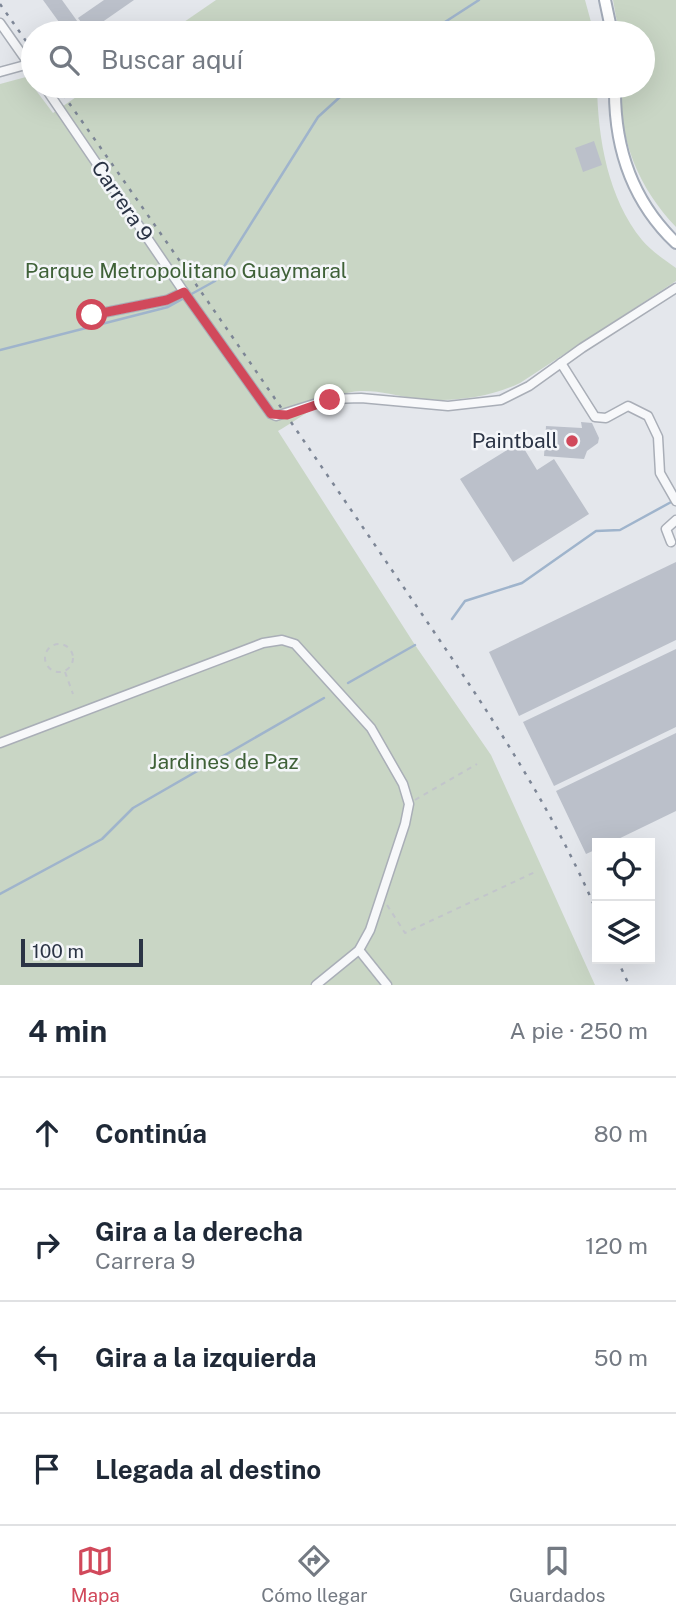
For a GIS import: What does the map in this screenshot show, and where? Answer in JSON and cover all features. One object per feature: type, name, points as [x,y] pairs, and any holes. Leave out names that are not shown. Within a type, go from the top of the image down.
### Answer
[{"type":"main road","points":[[606,0],[610,21]]},
{"type":"main road","points":[[616,98],[617,134],[624,162],[648,212],[676,243]]},
{"type":"street","points":[[0,23],[21,53]]},
{"type":"street","points":[[0,72],[21,69]]},
{"type":"street","name":"Carrera 9","points":[[52,98],[271,414],[276,416],[330,400],[360,398],[414,405],[476,405],[501,400],[529,386],[561,363]]},
{"type":"street","points":[[676,288],[561,363],[595,417],[606,418],[628,407],[648,416],[658,437],[660,473],[676,501]]},
{"type":"street","points":[[92,315],[167,300],[184,292]]},
{"type":"street","points":[[671,542],[666,529],[676,520]]},
{"type":"street","points":[[0,743],[263,643],[282,640],[295,644],[372,728],[403,784],[408,804],[370,930],[359,950],[316,985]]},
{"type":"street","points":[[359,950],[387,985]]},
{"type":"path","points":[[62,645],[72,653],[73,662],[64,671],[55,672],[47,666],[45,657],[53,646],[62,645]]},
{"type":"path","points":[[64,671],[73,694]]},
{"type":"path","points":[[408,804],[477,764]]},
{"type":"path","points":[[381,896],[405,933],[535,872]]},
{"type":"green space","points":[[216,0],[585,0],[591,21],[185,21]]},
{"type":"green space","points":[[613,0],[676,0],[676,227],[651,196],[642,179],[623,126],[621,98],[655,98],[655,21],[617,21]]},
{"type":"green space","points":[[21,78],[21,98],[42,98],[53,113],[75,98],[598,98],[607,167],[621,206],[642,240],[676,268],[676,281],[520,383],[508,388],[482,396],[441,400],[374,391],[349,392],[328,400],[278,431],[415,645],[491,755],[595,985],[0,985],[0,84]]},
{"type":"building","points":[[43,0],[62,0],[77,21],[58,21]]},
{"type":"building","points":[[104,0],[134,0],[104,21],[80,21],[78,18]]},
{"type":"building","points":[[594,141],[602,165],[583,172],[575,148]]},
{"type":"building","name":"Paintball","points":[[581,422],[592,423],[599,438],[598,443],[587,451],[584,459],[544,456],[546,426],[582,428]]},
{"type":"building","points":[[520,442],[537,470],[554,459],[589,514],[513,562],[460,479]]},
{"type":"building","points":[[676,562],[676,640],[519,716],[489,652]]},
{"type":"building","points":[[676,649],[676,727],[554,786],[523,722]]},
{"type":"building","points":[[676,733],[676,811],[620,838],[592,838],[592,851],[586,854],[556,791]]},
{"type":"waterway","points":[[447,21],[479,0]]},
{"type":"waterway","points":[[0,350],[168,307],[215,281],[318,117],[339,98]]},
{"type":"waterway","points":[[452,619],[465,601],[522,583],[596,531],[620,530],[673,501]]},
{"type":"waterway","points":[[348,683],[415,645]]},
{"type":"waterway","points":[[0,894],[102,839],[133,808],[324,698]]},
{"type":"railway","points":[[0,4],[21,34]]},
{"type":"railway","points":[[65,98],[468,682],[524,771],[575,864],[592,901]]},
{"type":"railway","points":[[619,964],[629,985]]},
{"type":"place","name":"Paintball","points":[[572,441]]},
{"type":"route","points":[[92,315],[167,300],[184,292],[271,414],[287,415],[304,406],[330,400]]},
{"type":"park label","name":"Parque Metropolitano Guaymaral","points":[[186,271]]},
{"type":"park label","name":"Jardines de Paz","points":[[224,762]]}]
